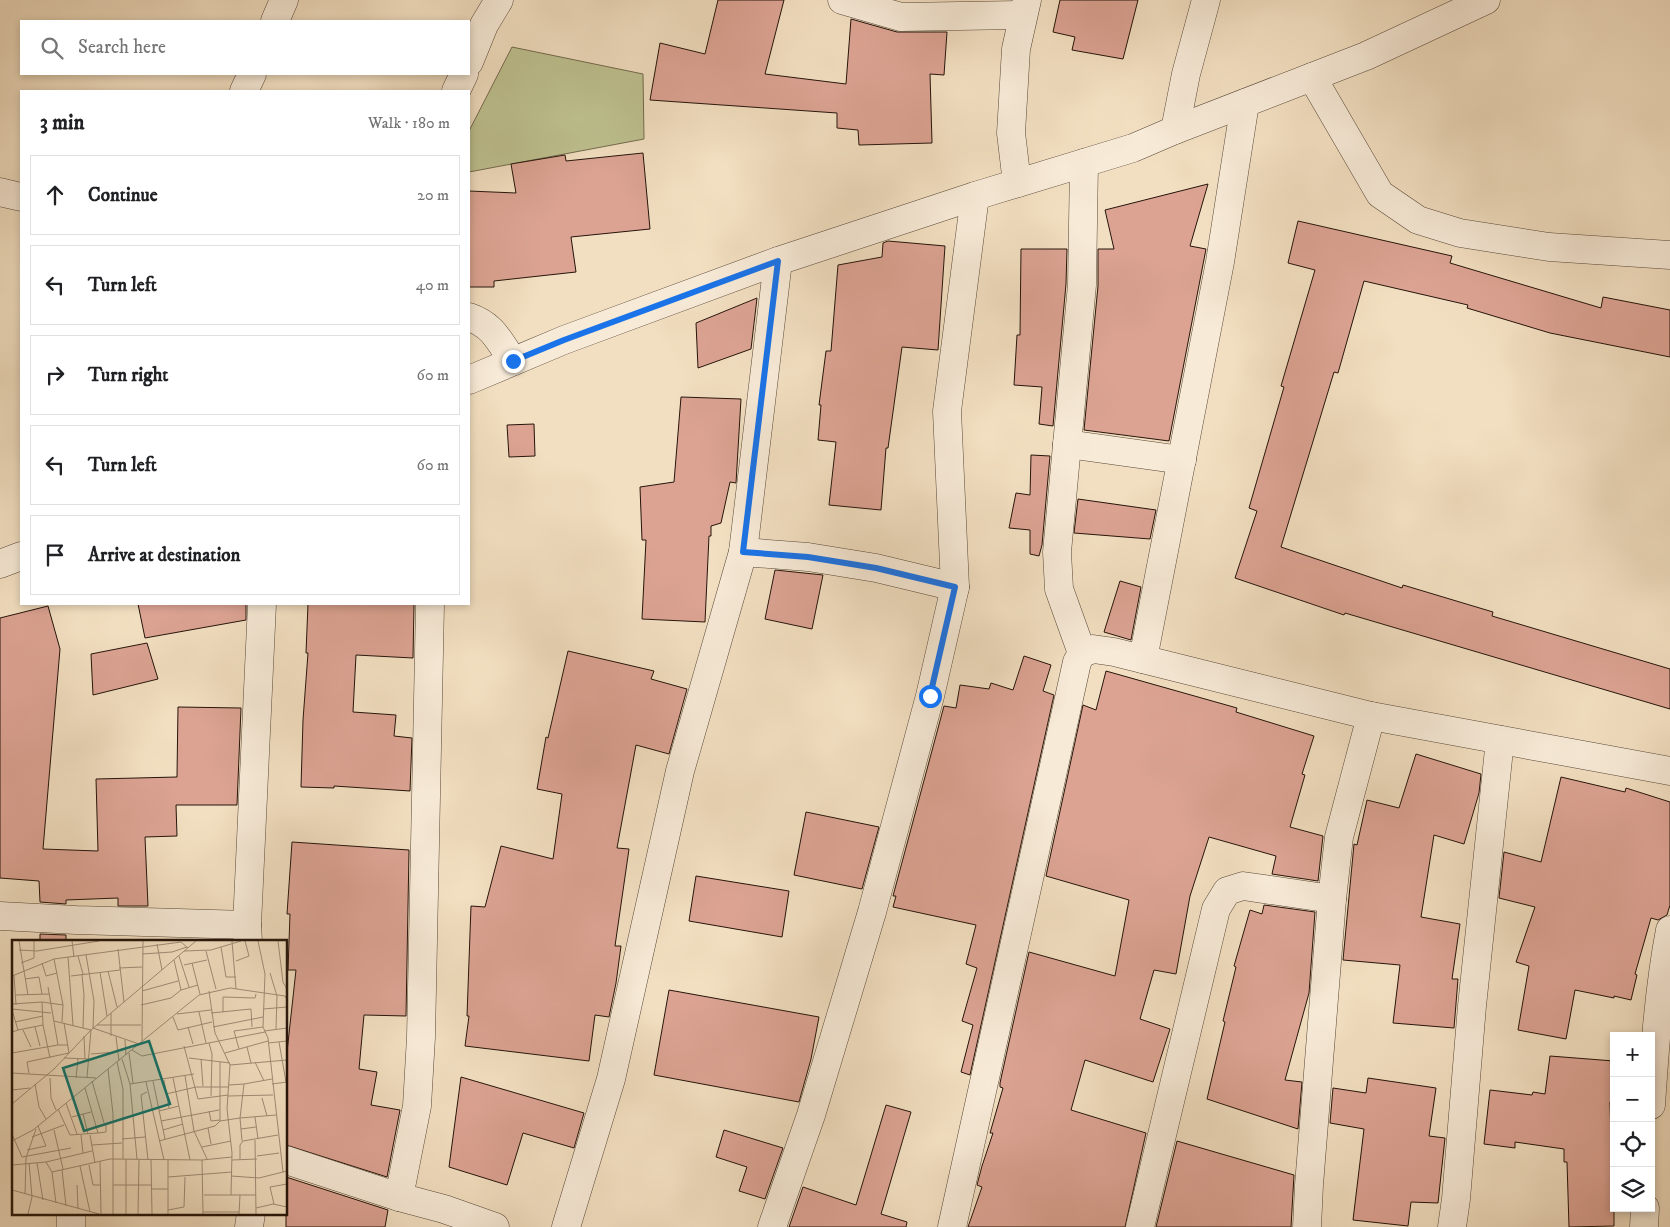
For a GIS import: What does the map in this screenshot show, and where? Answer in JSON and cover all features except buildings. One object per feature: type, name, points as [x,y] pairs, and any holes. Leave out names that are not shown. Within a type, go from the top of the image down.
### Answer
[{"type":"street","points":[[275,20],[284,0]]},
{"type":"street","points":[[470,60],[484,25],[499,0]]},
{"type":"street","points":[[842,0],[901,17],[1025,8],[1016,50],[1011,132],[1017,183]]},
{"type":"street","points":[[1175,130],[1186,74],[1206,0]]},
{"type":"street","points":[[470,380],[564,340],[778,261],[975,196],[1133,148],[1366,56],[1472,3]]},
{"type":"street","points":[[244,90],[252,75]]},
{"type":"street","points":[[456,90],[464,75]]},
{"type":"street","points":[[1312,76],[1380,194],[1418,220],[1460,233],[1549,247],[1670,255]]},
{"type":"street","points":[[1143,659],[1220,262],[1245,103]]},
{"type":"street","points":[[1082,653],[1059,589],[1057,552],[1082,285],[1084,163]]},
{"type":"street","points":[[0,192],[20,197]]},
{"type":"street","points":[[772,1227],[811,1114],[872,912],[930,696],[955,587],[947,412],[975,196]]},
{"type":"street","points":[[566,1227],[611,1079],[680,771],[743,552],[778,261]]},
{"type":"street","points":[[470,317],[484,323],[495,334],[513,361]]},
{"type":"street","points":[[1067,444],[1182,460]]},
{"type":"street","points":[[743,552],[808,557],[876,568],[955,587]]},
{"type":"street","points":[[0,564],[20,556]]},
{"type":"street","points":[[0,916],[76,930],[247,933],[262,605]]},
{"type":"street","points":[[399,1197],[417,1106],[421,1037],[430,605]]},
{"type":"street","points":[[952,1227],[1077,662],[1082,653],[1092,649],[1114,652],[1370,716],[1670,771]]},
{"type":"street","points":[[1307,1227],[1332,899],[1340,837],[1370,716]]},
{"type":"street","points":[[1452,1227],[1472,1006],[1500,740]]},
{"type":"street","points":[[1140,1227],[1216,909],[1227,891],[1243,886],[1332,899]]},
{"type":"street","points":[[1655,1083],[1663,1039],[1662,972],[1670,930]]},
{"type":"street","points":[[288,1161],[399,1197],[442,1218],[495,1227]]},
{"type":"street","points":[[1644,1227],[1645,1212]]},
{"type":"street","points":[[70,1227],[71,1214]]},
{"type":"street","points":[[249,1227],[251,1214]]},
{"type":"green space","points":[[512,47],[643,74],[644,139],[470,172],[470,129]]},
{"type":"route","points":[[513,361],[564,340],[778,261],[743,552],[808,557],[876,568],[955,587],[930,696]]}]
